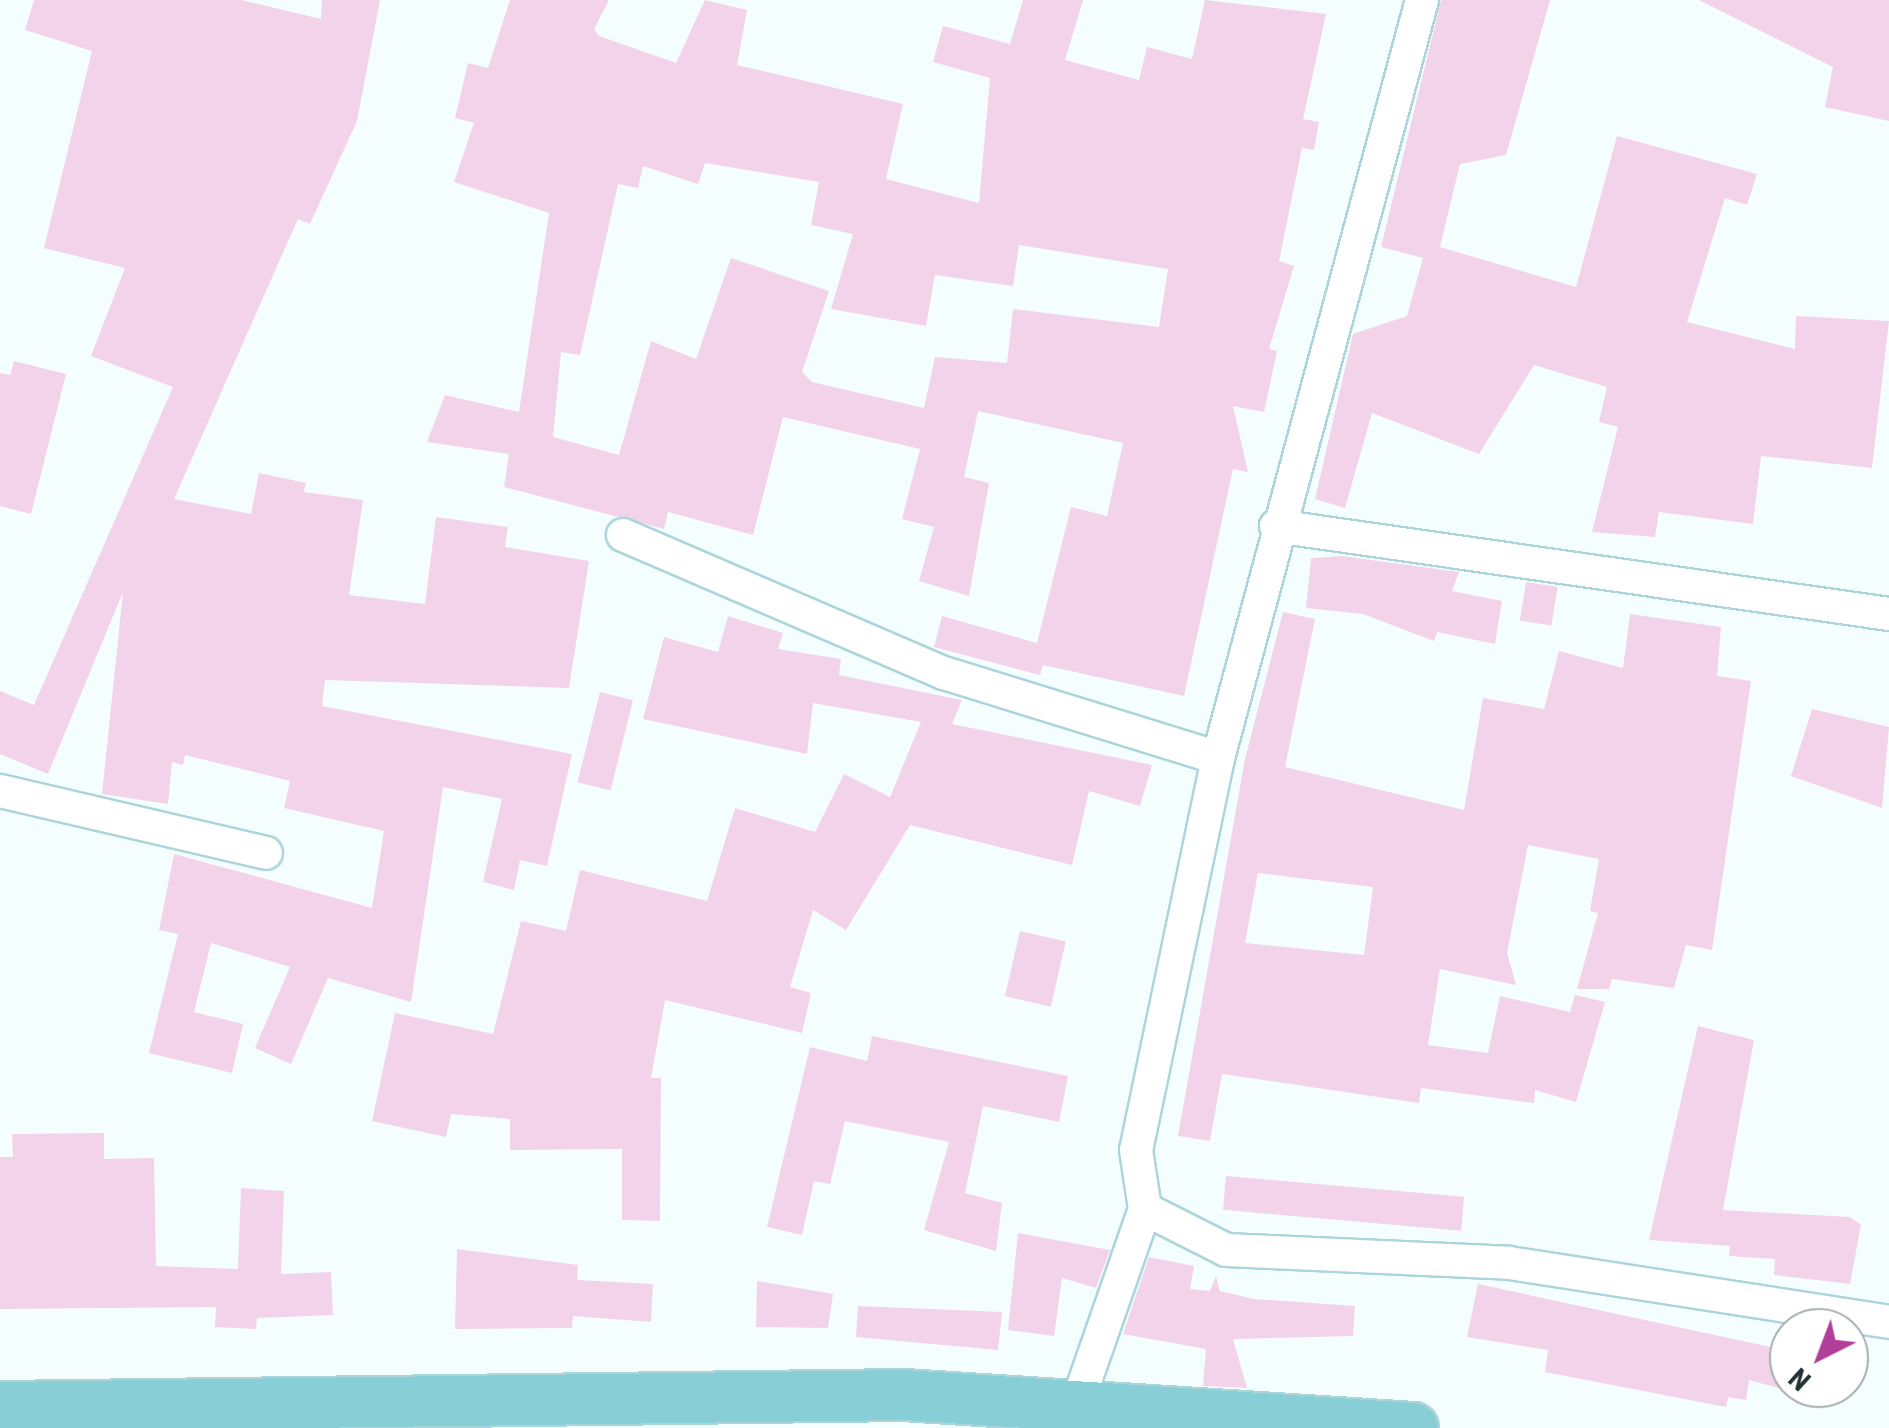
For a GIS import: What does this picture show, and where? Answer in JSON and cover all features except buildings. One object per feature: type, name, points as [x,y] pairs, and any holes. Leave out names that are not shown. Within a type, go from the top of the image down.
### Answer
[{"type":"main road","points":[[0,1408],[904,1395],[1412,1428]]},
{"type":"street","points":[[1076,1404],[1145,1210],[1136,1150],[1218,758],[1276,526],[1422,0]]},
{"type":"street","points":[[1276,526],[1889,614]]},
{"type":"street","points":[[623,535],[944,672],[1218,758]]},
{"type":"street","points":[[0,791],[266,853]]},
{"type":"street","points":[[1145,1210],[1226,1250],[1509,1263],[1889,1322]]}]
